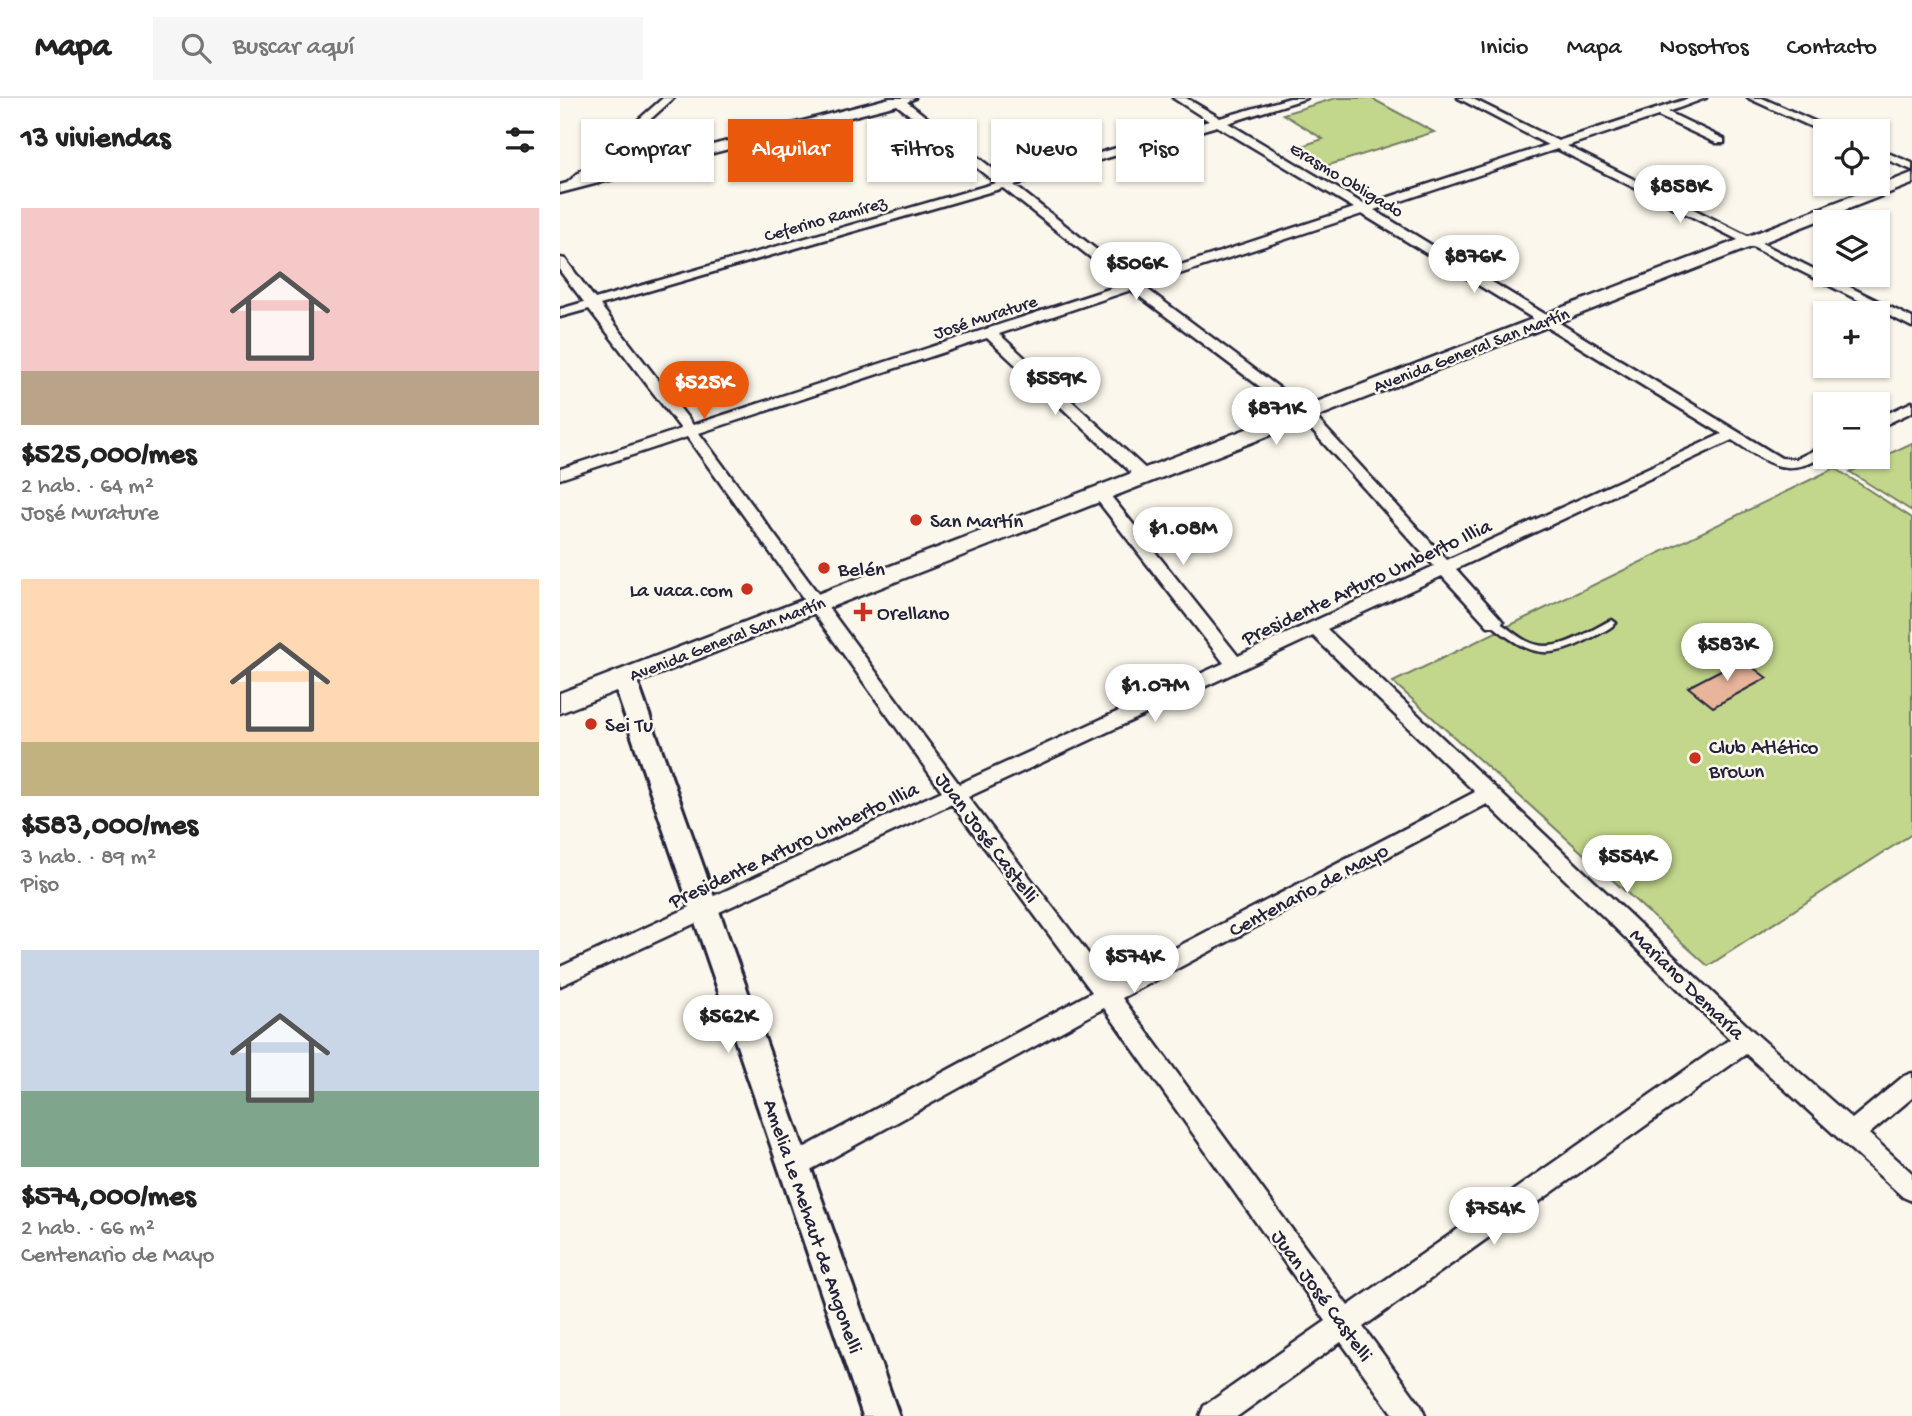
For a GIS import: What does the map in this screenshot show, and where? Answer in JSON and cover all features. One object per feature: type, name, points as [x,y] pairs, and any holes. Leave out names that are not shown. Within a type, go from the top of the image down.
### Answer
[{"type":"main road","name":"Avenida General San Martín","points":[[560,703],[1912,178]]},
{"type":"street","points":[[564,188],[669,98]]},
{"type":"street","name":"Erasmo Obligado","points":[[1178,98],[1547,319],[1785,466],[1797,464],[1813,456]]},
{"type":"street","name":"Ceferino Ramírez","points":[[560,313],[1302,98]]},
{"type":"street","points":[[1463,98],[1912,323]]},
{"type":"street","name":"José Murature","points":[[560,474],[1701,98]]},
{"type":"street","points":[[1753,98],[1813,124]]},
{"type":"street","points":[[831,119],[902,99],[1133,285],[1304,413],[1494,622]]},
{"type":"street","points":[[1660,112],[1720,141]]},
{"type":"street","points":[[564,188],[728,146]]},
{"type":"street","points":[[1890,157],[1912,167]]},
{"type":"street","name":"Juan José Castelli","points":[[560,262],[690,431],[955,794],[1107,995],[1411,1416]]},
{"type":"street","points":[[990,333],[1144,476]]},
{"type":"street","points":[[1890,418],[1912,406]]},
{"type":"street","name":"Presidente Arturo Umberto Illia","points":[[560,977],[1732,435]]},
{"type":"street","points":[[1100,493],[1236,666]]},
{"type":"street","name":"Mariano Demaría","points":[[1316,629],[1747,1040],[1912,1189]]},
{"type":"street","name":"Amelia Le Mehaut de Angonelli","points":[[624,678],[881,1416]]},
{"type":"street","name":"Centenario de Mayo","points":[[794,1166],[1107,995],[1490,793]]},
{"type":"street","points":[[1214,1416],[1747,1040]]},
{"type":"street","points":[[1853,1133],[1912,1083]]},
{"type":"lane","points":[[1494,622],[1524,646],[1550,650],[1567,647],[1612,623]]},
{"type":"green space","points":[[1336,98],[1371,98],[1434,132],[1323,167],[1293,149],[1323,139],[1283,114]]},
{"type":"green space","points":[[1912,443],[1912,511],[1850,472],[1856,469],[1890,469],[1890,453]]},
{"type":"green space","name":"Club Atlético Brown","points":[[1833,469],[1912,518],[1912,834],[1708,966],[1393,682]]},
{"type":"building","points":[[1742,659],[1767,678],[1713,707],[1688,687]]},
{"type":"place","name":"San Martín","points":[[916,520]]},
{"type":"place","name":"Belén","points":[[824,568]]},
{"type":"place","name":"La vaca.com","points":[[747,589]]},
{"type":"place","name":"Orellano","points":[[863,612]]},
{"type":"place","name":"Sei Tu","points":[[591,724]]},
{"type":"place","name":"Club Atlético Brown","points":[[1695,758]]}]
